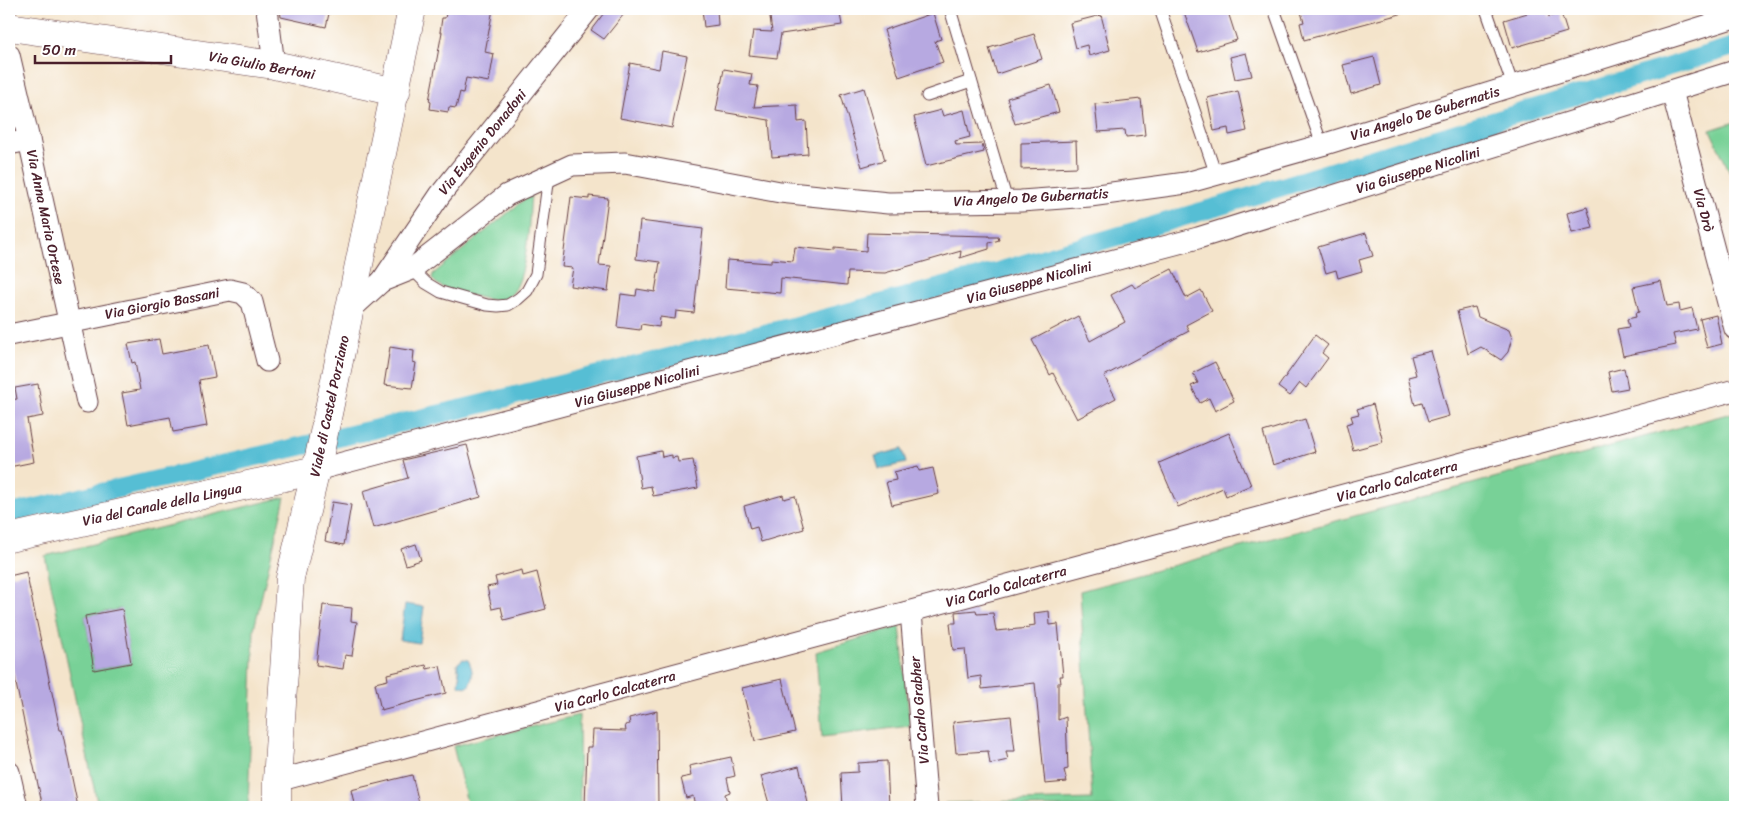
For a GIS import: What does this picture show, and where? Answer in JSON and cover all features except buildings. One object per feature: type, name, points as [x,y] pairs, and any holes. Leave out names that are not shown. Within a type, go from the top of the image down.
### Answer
[{"type":"street","points":[[267,9],[274,65]]},
{"type":"street","name":"Viale di Castel Porziano","points":[[277,794],[290,578],[317,464],[412,9]]},
{"type":"street","name":"Via Eugenio Donadoni","points":[[382,281],[440,195],[589,9]]},
{"type":"street","name":"Via Angelo De Gubernatis","points":[[350,310],[382,281],[412,269],[507,195],[572,165],[625,164],[780,192],[888,203],[1007,201],[1090,196],[1186,183],[1216,175],[1322,145],[1735,16]]},
{"type":"street","points":[[9,28],[9,40]]},
{"type":"street","name":"Via Giulio Bertoni","points":[[9,28],[274,65],[396,92]]},
{"type":"street","name":"Via Anna Maria Ortese","points":[[9,55],[19,142],[69,322],[87,402]]},
{"type":"street","name":"Via Giuseppe Nicolini","points":[[317,464],[1198,238],[1735,71]]},
{"type":"street","name":"Via Drò","points":[[1672,91],[1735,328]]},
{"type":"street","name":"Via Giorgio Bassani","points":[[9,335],[230,290],[243,294],[252,302],[267,361]]},
{"type":"street","name":"Via Carlo Calcaterra","points":[[277,794],[911,612],[1735,390]]},
{"type":"street","name":"Via del Canale della Lingua","points":[[9,538],[317,464]]},
{"type":"street","name":"Via Carlo Grabher","points":[[911,612],[927,807]]},
{"type":"street","points":[[9,772],[17,807]]},
{"type":"lane","points":[[950,9],[1007,201]]},
{"type":"lane","points":[[1160,9],[1216,175]]},
{"type":"lane","points":[[1274,9],[1322,145]]},
{"type":"lane","points":[[1486,9],[1513,86]]},
{"type":"lane","points":[[927,96],[971,81]]},
{"type":"lane","points":[[412,269],[426,283],[441,292],[487,305],[508,305],[518,299],[527,291],[536,274],[549,176]]},
{"type":"green space","points":[[1735,122],[1735,183],[1710,130]]},
{"type":"green space","points":[[531,194],[524,265],[515,290],[508,297],[500,300],[491,300],[463,294],[446,289],[432,279],[433,274]]},
{"type":"green space","points":[[1735,412],[1735,807],[945,807],[945,803],[1092,799],[1080,591]]},
{"type":"green space","points":[[285,497],[254,629],[248,807],[98,807],[45,556]],"holes":[[[121,609],[131,663],[94,670],[85,616]]]},
{"type":"green space","points":[[900,626],[910,726],[822,737],[816,652]]},
{"type":"green space","points":[[579,715],[580,807],[468,807],[453,746]]},
{"type":"water","points":[[902,449],[906,463],[879,469],[875,456]]},
{"type":"water","points":[[405,604],[424,607],[419,643],[400,640]]},
{"type":"water","points":[[463,659],[468,660],[472,670],[472,677],[468,687],[460,686],[458,683],[460,678],[457,664]]},
{"type":"waterway","points":[[9,514],[461,409],[811,322],[969,280],[1220,206],[1735,46]]}]
